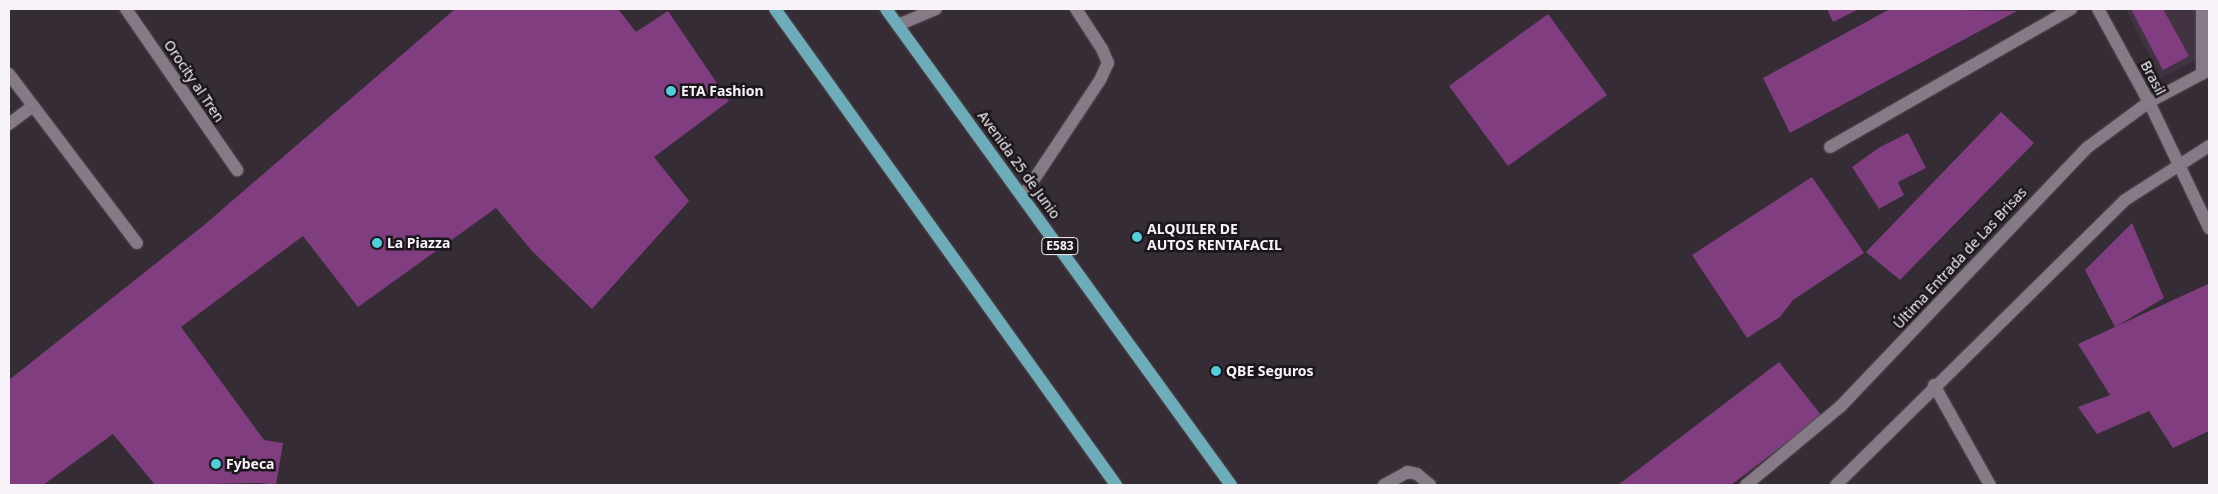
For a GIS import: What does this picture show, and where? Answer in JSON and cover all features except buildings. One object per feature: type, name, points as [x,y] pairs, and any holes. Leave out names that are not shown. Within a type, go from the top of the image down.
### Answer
[{"type":"main road","points":[[775,9],[1116,485]]},
{"type":"main road","name":"Avenida 25 de Junio","points":[[886,9],[1231,485]]},
{"type":"street","name":"Orocity al Tren","points":[[126,9],[236,170]]},
{"type":"street","points":[[898,25],[936,9]]},
{"type":"street","points":[[1023,196],[1100,80],[1108,63],[1102,49],[1076,9]]},
{"type":"street","points":[[1830,147],[2071,9]]},
{"type":"street","name":"Brasil","points":[[2098,9],[2149,102],[2209,228]]},
{"type":"street","points":[[2202,9],[2206,72]]},
{"type":"street","name":"Última Entrada de Las Brisas","points":[[1746,485],[1840,407],[2088,147],[2149,102],[2206,72]]},
{"type":"street","points":[[9,74],[136,242]]},
{"type":"street","points":[[9,124],[33,106]]},
{"type":"street","points":[[1836,485],[1934,385],[2125,200],[2178,164],[2209,146]]},
{"type":"street","points":[[1934,385],[1990,485]]},
{"type":"street","points":[[1384,485],[1407,472],[1417,474],[1430,485]]},
{"type":"shaded area","points":[[2126,9],[2209,9],[2209,53],[2161,78]]},
{"type":"place","name":"ETA Fashion","points":[[671,91]]},
{"type":"place","name":"ALQUILER DE AUTOS RENTAFACIL","points":[[1137,237]]},
{"type":"place","name":"La Piazza","points":[[377,243]]},
{"type":"place","name":"QBE Seguros","points":[[1216,371]]},
{"type":"place","name":"Fybeca","points":[[216,464]]}]
